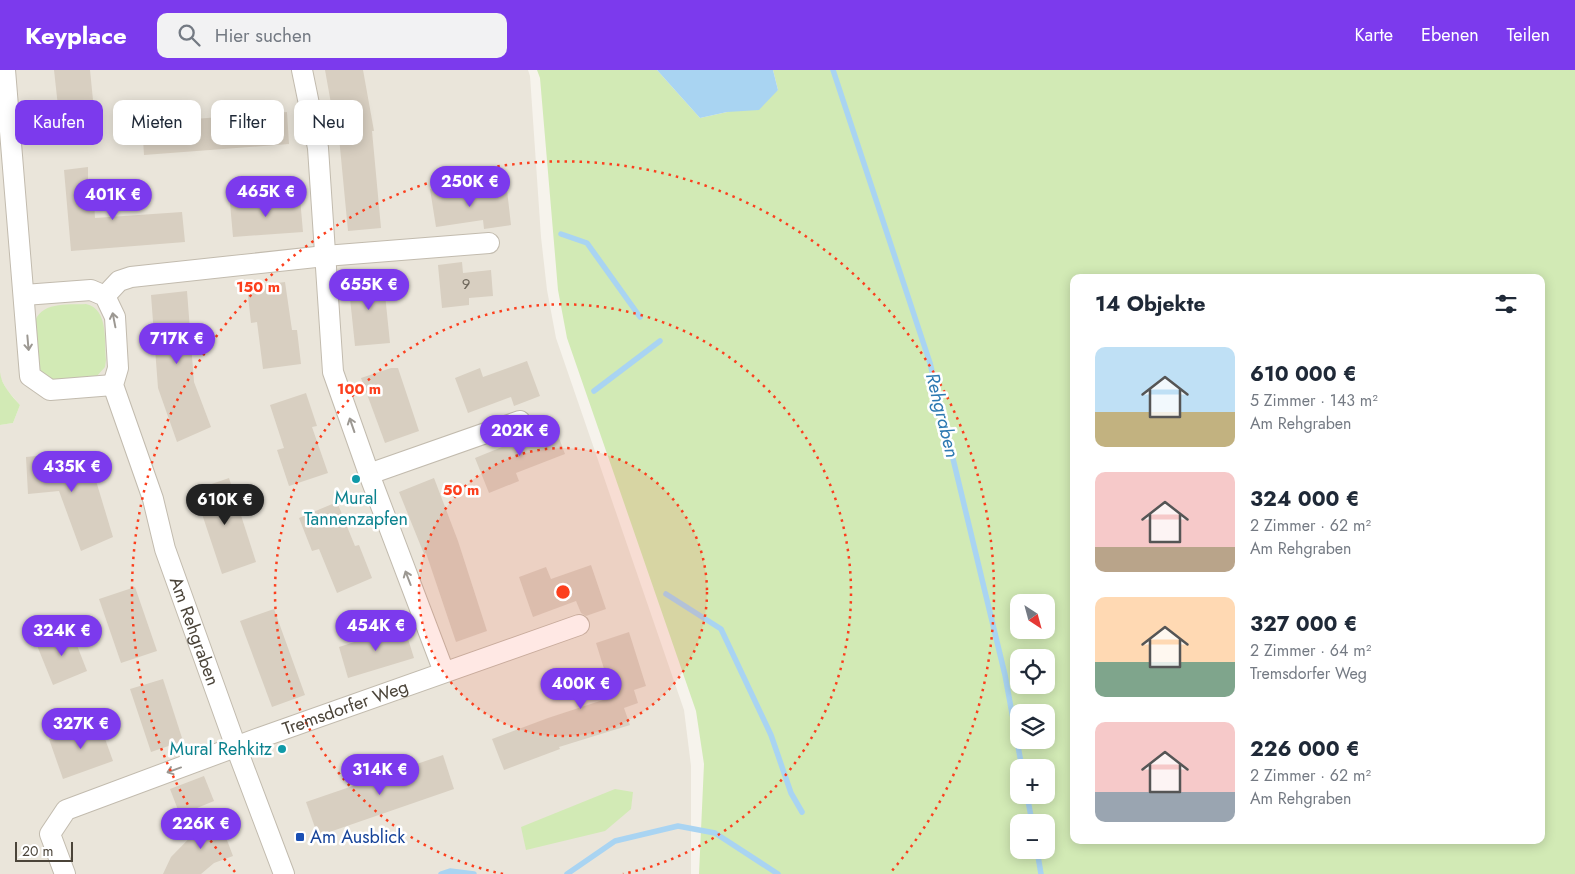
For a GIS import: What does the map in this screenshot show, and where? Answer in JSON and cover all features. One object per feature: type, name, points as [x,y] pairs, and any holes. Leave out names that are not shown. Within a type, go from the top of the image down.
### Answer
[{"type":"street","points":[[5,70],[30,376],[50,390],[113,385],[118,368],[115,317],[106,296],[90,290],[24,295]]},
{"type":"street","points":[[302,70],[318,148],[333,372],[369,474],[444,672]]},
{"type":"street","points":[[106,296],[119,282],[130,277],[325,256],[489,243]]},
{"type":"street","name":"Am Rehgraben","points":[[113,385],[153,499],[165,548],[236,747],[284,874]]},
{"type":"street","points":[[369,474],[520,421]]},
{"type":"street","name":"Tremsdorfer Weg","points":[[65,874],[50,834],[66,810],[236,747],[579,625]]},
{"type":"shaded area","points":[[0,70],[528,70],[530,76],[541,237],[547,290],[556,338],[684,710],[691,766],[691,874],[0,874],[0,425],[13,423],[20,405],[7,390],[0,377]]},
{"type":"green space","points":[[537,70],[657,70],[700,118],[727,112],[778,90],[773,70],[1575,70],[1575,874],[699,874],[704,764],[696,711],[567,338],[558,290],[540,78]]},
{"type":"green space","points":[[86,304],[99,312],[102,319],[105,335],[105,367],[96,377],[68,382],[53,382],[42,373],[37,357],[34,325],[37,317],[48,308],[55,306]]},
{"type":"green space","points":[[0,372],[5,386],[20,405],[13,423],[0,425]]},
{"type":"green space","points":[[615,789],[633,792],[631,809],[605,831],[526,850],[521,827]]},
{"type":"water","points":[[657,70],[773,70],[778,90],[759,110],[727,112],[700,118]]},
{"type":"building","points":[[54,70],[90,70],[93,100],[57,100]]},
{"type":"building","points":[[325,70],[363,70],[374,131],[372,131],[381,228],[348,231],[340,145],[363,145],[363,100],[330,100]]},
{"type":"building","points":[[284,112],[287,112],[289,144],[284,144]]},
{"type":"building","points":[[211,118],[211,145],[276,145],[144,155],[143,145],[201,145],[201,119]]},
{"type":"building","points":[[88,167],[88,183],[93,183],[95,218],[182,212],[185,242],[71,251],[64,170]]},
{"type":"building","points":[[456,184],[458,196],[507,190],[511,225],[484,229],[483,220],[436,227],[430,189]]},
{"type":"building","points":[[300,198],[303,232],[233,237],[230,203]]},
{"type":"building","points":[[462,262],[463,273],[491,270],[493,296],[469,298],[469,305],[442,308],[438,265]]},
{"type":"building","points":[[383,275],[390,343],[355,346],[348,279]]},
{"type":"building","points":[[285,282],[292,330],[297,330],[301,364],[263,369],[257,322],[251,323],[247,287]]},
{"type":"building","points":[[187,291],[194,382],[211,427],[177,442],[158,388],[151,295]]},
{"type":"building","points":[[527,361],[540,396],[514,406],[511,397],[468,413],[455,378],[480,368],[483,377]]},
{"type":"building","points":[[391,368],[398,368],[419,431],[385,443],[361,378]]},
{"type":"building","points":[[306,393],[317,426],[312,427],[328,473],[289,486],[277,450],[284,448],[270,405]]},
{"type":"building","points":[[553,422],[565,454],[516,473],[519,481],[489,493],[475,458],[527,437],[525,433]]},
{"type":"building","points":[[87,451],[113,537],[81,551],[59,491],[28,494],[26,457]]},
{"type":"building","points":[[229,478],[256,562],[222,574],[194,490]]},
{"type":"building","points":[[434,478],[458,541],[487,631],[456,642],[426,553],[424,554],[399,492]]},
{"type":"building","points":[[337,502],[355,546],[359,545],[372,578],[337,593],[319,549],[312,551],[299,518]]},
{"type":"building","points":[[591,565],[606,609],[586,616],[581,613],[576,601],[533,617],[519,577],[546,567],[551,579]]},
{"type":"building","points":[[135,587],[157,651],[121,663],[99,599]]},
{"type":"building","points":[[274,609],[305,695],[272,707],[240,621]]},
{"type":"building","points":[[404,626],[414,658],[348,678],[339,647]]},
{"type":"building","points":[[71,630],[87,671],[53,685],[36,643]]},
{"type":"building","points":[[629,632],[646,686],[634,690],[638,703],[624,708],[630,725],[559,747],[560,749],[504,770],[492,739],[603,700],[599,688],[609,685],[596,643]]},
{"type":"building","points":[[163,679],[183,741],[151,752],[130,689]]},
{"type":"building","points":[[99,722],[113,761],[63,779],[49,739]]},
{"type":"building","points":[[443,755],[454,789],[318,836],[306,802]]},
{"type":"building","points":[[204,776],[214,801],[180,815],[170,789]]},
{"type":"building","points":[[216,811],[233,856],[214,863],[201,874],[163,874],[171,857]]},
{"type":"waterway","name":"Rehgraben","points":[[833,70],[930,363],[1005,675],[1020,759]]},
{"type":"waterway","points":[[561,234],[587,243],[640,317]]},
{"type":"waterway","points":[[594,391],[660,341]]},
{"type":"waterway","points":[[666,594],[721,629],[771,735],[791,793],[802,812]]},
{"type":"waterway","name":"Rehgraben","points":[[1029,804],[1031,814]]},
{"type":"waterway","points":[[567,874],[615,841],[678,826],[715,833],[778,874]]},
{"type":"waterway","name":"Rehgraben","points":[[1038,859],[1041,874]]},
{"type":"waterway","points":[[441,874],[450,871],[474,874]]},
{"type":"place","name":"Mural Tannenzapfen","points":[[356,479]]},
{"type":"place","name":"Mural Rehkitz","points":[[282,749]]},
{"type":"place","name":"Am Ausblick","points":[[300,837]]}]
